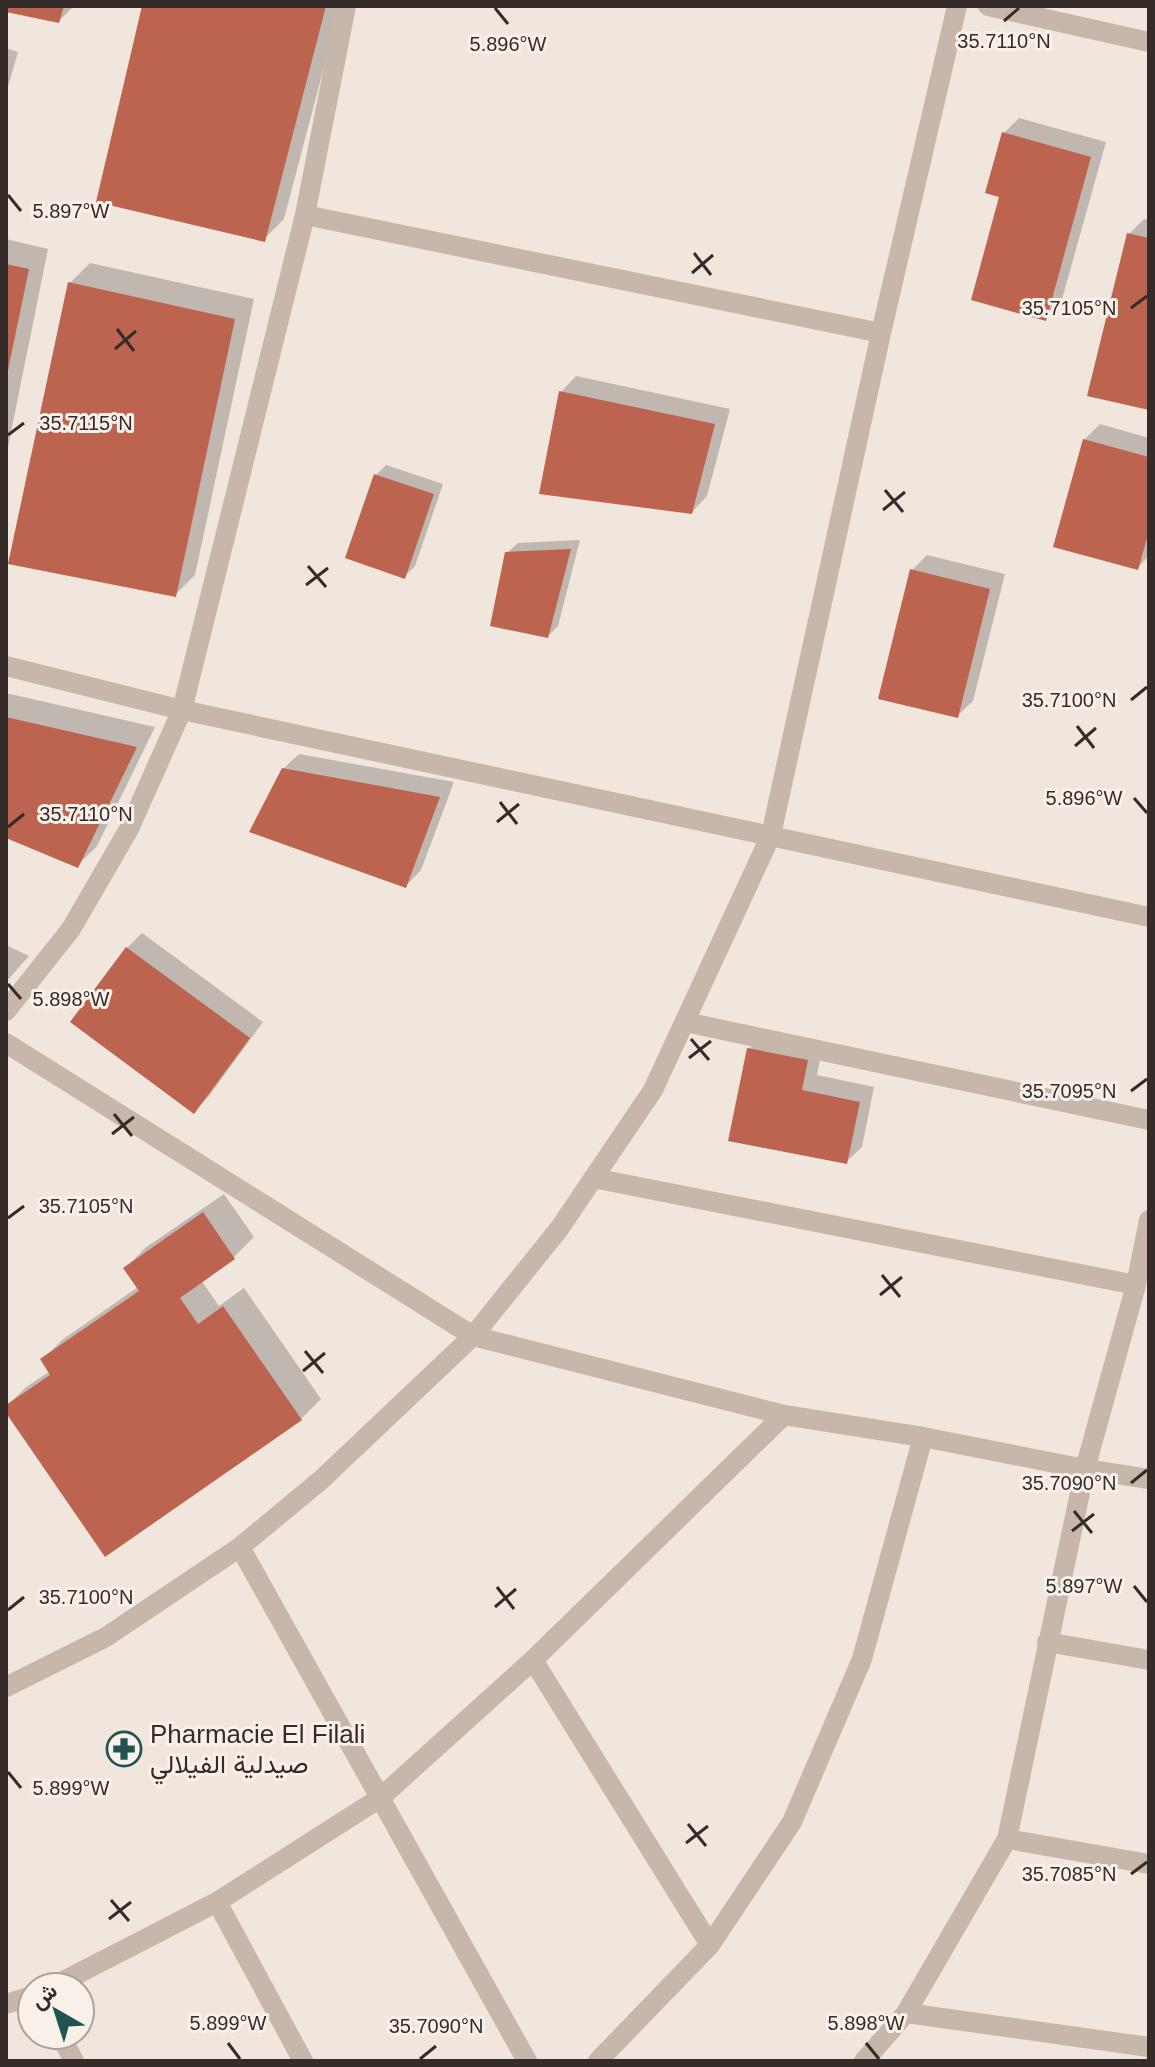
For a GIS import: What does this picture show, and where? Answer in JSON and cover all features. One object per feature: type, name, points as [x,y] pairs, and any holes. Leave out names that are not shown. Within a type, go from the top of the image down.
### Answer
[{"type":"street","points":[[6,1011],[71,929],[129,829],[182,710],[305,215],[346,6]]},
{"type":"street","points":[[6,1687],[106,1637],[240,1547],[321,1480],[473,1336],[559,1229],[653,1090],[771,835],[881,333],[957,6]]},
{"type":"street","points":[[988,6],[1149,42]]},
{"type":"street","points":[[305,215],[881,333]]},
{"type":"street","points":[[6,666],[182,710],[1149,917]]},
{"type":"street","points":[[685,1022],[1149,1120]]},
{"type":"street","points":[[6,1043],[473,1336],[784,1415],[1149,1479]]},
{"type":"street","points":[[593,1178],[1136,1285]]},
{"type":"street","points":[[864,2061],[906,2013],[1007,1839],[1085,1469],[1136,1285],[1149,1220]]},
{"type":"street","points":[[83,1971],[217,1902],[380,1798],[533,1660],[784,1415]]},
{"type":"street","points":[[598,2061],[710,1945],[792,1822],[862,1659],[923,1437]]},
{"type":"street","points":[[240,1547],[527,2061]]},
{"type":"street","points":[[1047,1642],[1149,1660]]},
{"type":"street","points":[[533,1660],[710,1945]]},
{"type":"street","points":[[1007,1839],[1149,1864]]},
{"type":"street","points":[[217,1902],[303,2061]]},
{"type":"street","points":[[906,2013],[1149,2047]]},
{"type":"building","points":[[6,6],[64,6],[59,23],[6,12]]},
{"type":"building","points":[[142,6],[326,6],[265,242],[96,202]]},
{"type":"building","points":[[1002,132],[1091,157],[1046,321],[971,300],[999,197],[985,193]]},
{"type":"building","points":[[1127,233],[1149,238],[1149,410],[1087,396]]},
{"type":"building","points":[[6,264],[29,269],[7,375],[6,375]]},
{"type":"building","points":[[68,282],[235,319],[176,597],[8,564]]},
{"type":"building","points":[[559,391],[715,424],[692,514],[539,494]]},
{"type":"building","points":[[1083,439],[1149,457],[1149,531],[1138,570],[1053,547]]},
{"type":"building","points":[[374,474],[434,494],[405,579],[345,558]]},
{"type":"building","points":[[571,549],[548,638],[490,626],[505,552]]},
{"type":"building","points":[[910,569],[990,589],[958,718],[878,699]]},
{"type":"building","points":[[6,717],[137,747],[78,868],[6,838]]},
{"type":"building","points":[[282,768],[440,797],[406,888],[249,832]]},
{"type":"building","points":[[126,947],[250,1038],[194,1114],[70,1022]]},
{"type":"building","points":[[747,1048],[808,1060],[802,1090],[860,1102],[847,1164],[728,1141]]},
{"type":"building","points":[[203,1212],[235,1259],[180,1298],[198,1324],[223,1306],[302,1420],[105,1557],[6,1413],[6,1405],[50,1375],[40,1359],[139,1291],[123,1268]]},
{"type":"place","name":"Pharmacie El Filali صيدلية الفيلالي","points":[[124,1749]]}]
